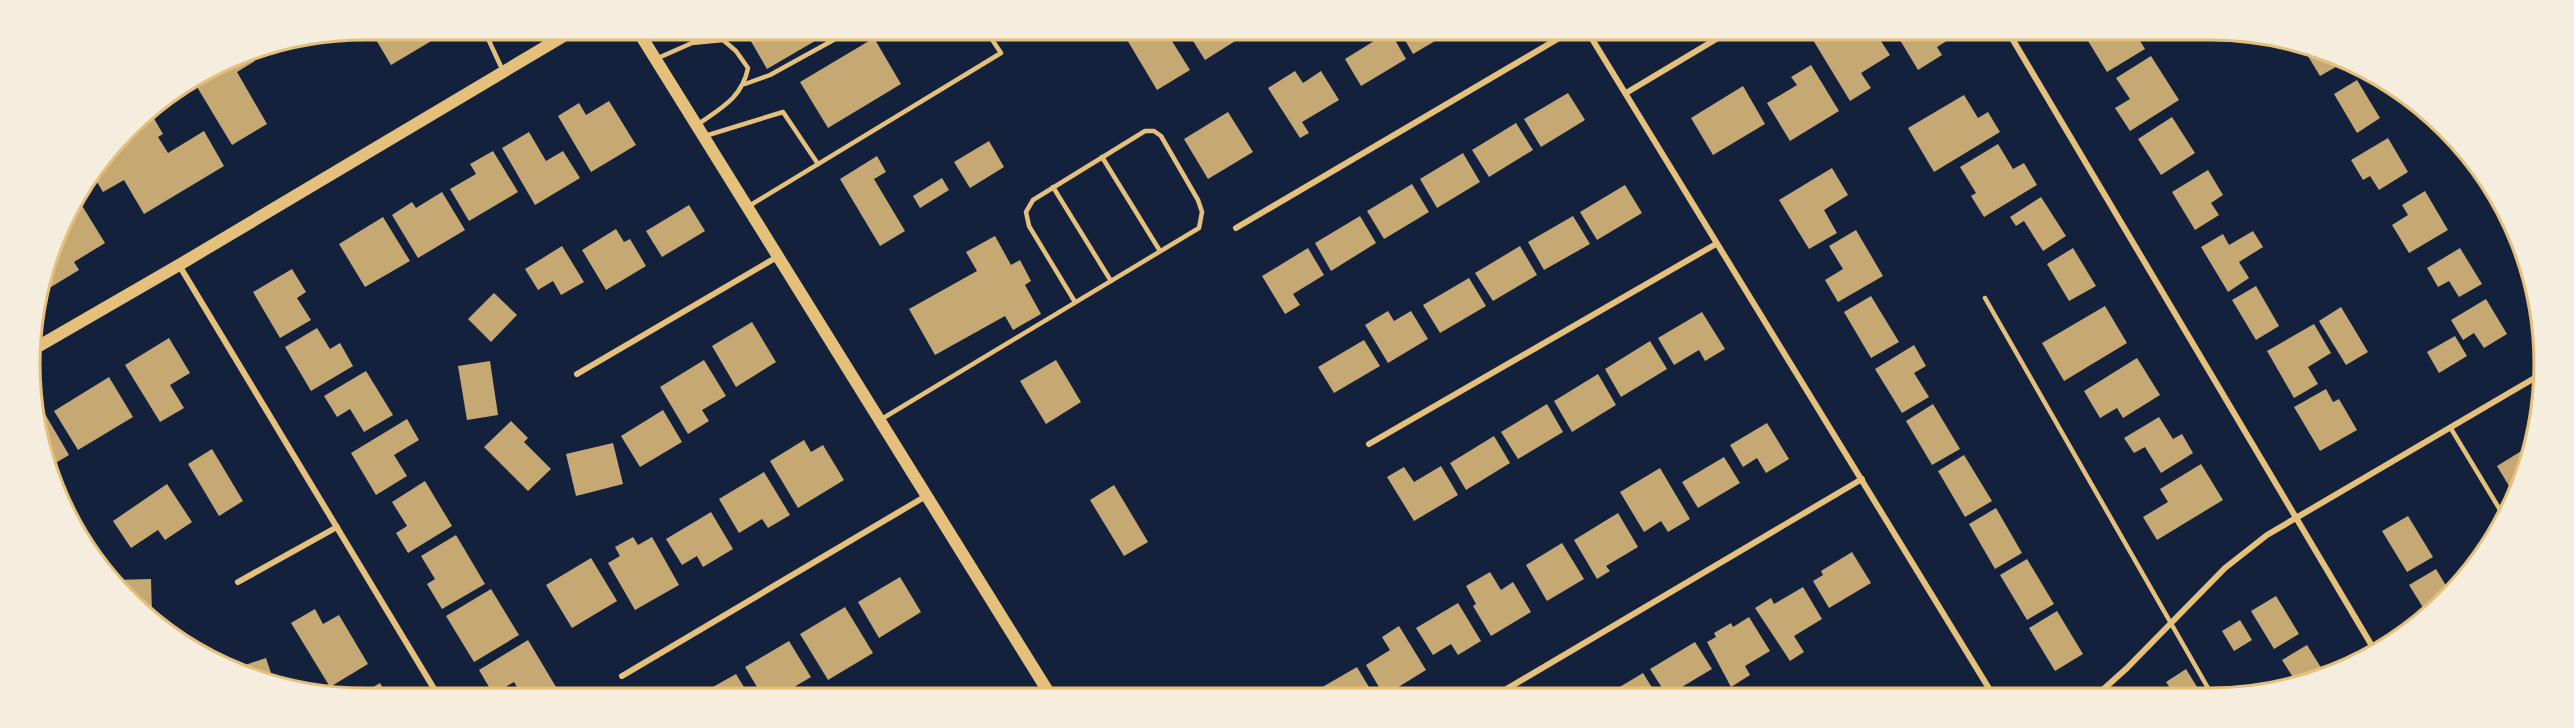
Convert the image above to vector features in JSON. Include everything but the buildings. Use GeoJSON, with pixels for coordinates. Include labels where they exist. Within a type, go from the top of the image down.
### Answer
{"type":"FeatureCollection","features":[{"type":"Feature","properties":{"kind":"main road"},"geometry":{"type":"LineString","coordinates":[[41,345],[179,266],[556,40]]}},
{"type":"Feature","properties":{"kind":"main road"},"geometry":{"type":"LineString","coordinates":[[643,40],[1046,688]]}},
{"type":"Feature","properties":{"kind":"street"},"geometry":{"type":"LineString","coordinates":[[1236,228],[1556,40]]}},
{"type":"Feature","properties":{"kind":"street"},"geometry":{"type":"LineString","coordinates":[[1593,40],[1989,688]]}},
{"type":"Feature","properties":{"kind":"street"},"geometry":{"type":"LineString","coordinates":[[1626,93],[1713,40]]}},
{"type":"Feature","properties":{"kind":"street"},"geometry":{"type":"LineString","coordinates":[[2012,40],[2371,644]]}},
{"type":"Feature","properties":{"kind":"street"},"geometry":{"type":"LineString","coordinates":[[1369,444],[1716,244]]}},
{"type":"Feature","properties":{"kind":"street"},"geometry":{"type":"LineString","coordinates":[[577,374],[777,257]]}},
{"type":"Feature","properties":{"kind":"street"},"geometry":{"type":"LineString","coordinates":[[179,266],[434,688]]}},
{"type":"Feature","properties":{"kind":"street"},"geometry":{"type":"LineString","coordinates":[[2105,688],[2225,568],[2267,535],[2533,379]]}},
{"type":"Feature","properties":{"kind":"street"},"geometry":{"type":"LineString","coordinates":[[1508,688],[1862,479]]}},
{"type":"Feature","properties":{"kind":"street"},"geometry":{"type":"LineString","coordinates":[[622,676],[926,496]]}},
{"type":"Feature","properties":{"kind":"street"},"geometry":{"type":"LineString","coordinates":[[238,582],[336,527]]}},
{"type":"Feature","properties":{"kind":"lane"},"geometry":{"type":"LineString","coordinates":[[489,40],[503,71]]}},
{"type":"Feature","properties":{"kind":"lane"},"geometry":{"type":"LineString","coordinates":[[655,59],[692,43],[723,40],[736,51],[748,68],[745,84],[732,100],[699,131]]}},
{"type":"Feature","properties":{"kind":"lane"},"geometry":{"type":"LineString","coordinates":[[745,84],[770,75],[833,40]]}},
{"type":"Feature","properties":{"kind":"lane"},"geometry":{"type":"LineString","coordinates":[[747,208],[1001,53],[992,40]]}},
{"type":"Feature","properties":{"kind":"lane"},"geometry":{"type":"LineString","coordinates":[[699,131],[783,112],[818,164]]}},
{"type":"Feature","properties":{"kind":"lane"},"geometry":{"type":"LineString","coordinates":[[880,420],[1199,228],[1202,212],[1161,136],[1154,131],[1145,131],[1053,187],[1033,200],[1026,213],[1029,226],[1075,302]]}},
{"type":"Feature","properties":{"kind":"lane"},"geometry":{"type":"LineString","coordinates":[[1102,157],[1160,251]]}},
{"type":"Feature","properties":{"kind":"lane"},"geometry":{"type":"LineString","coordinates":[[1053,187],[1111,281]]}},
{"type":"Feature","properties":{"kind":"lane"},"geometry":{"type":"LineString","coordinates":[[1985,298],[2208,688]]}},
{"type":"Feature","properties":{"kind":"lane"},"geometry":{"type":"LineString","coordinates":[[2450,427],[2499,508]]}}]}
